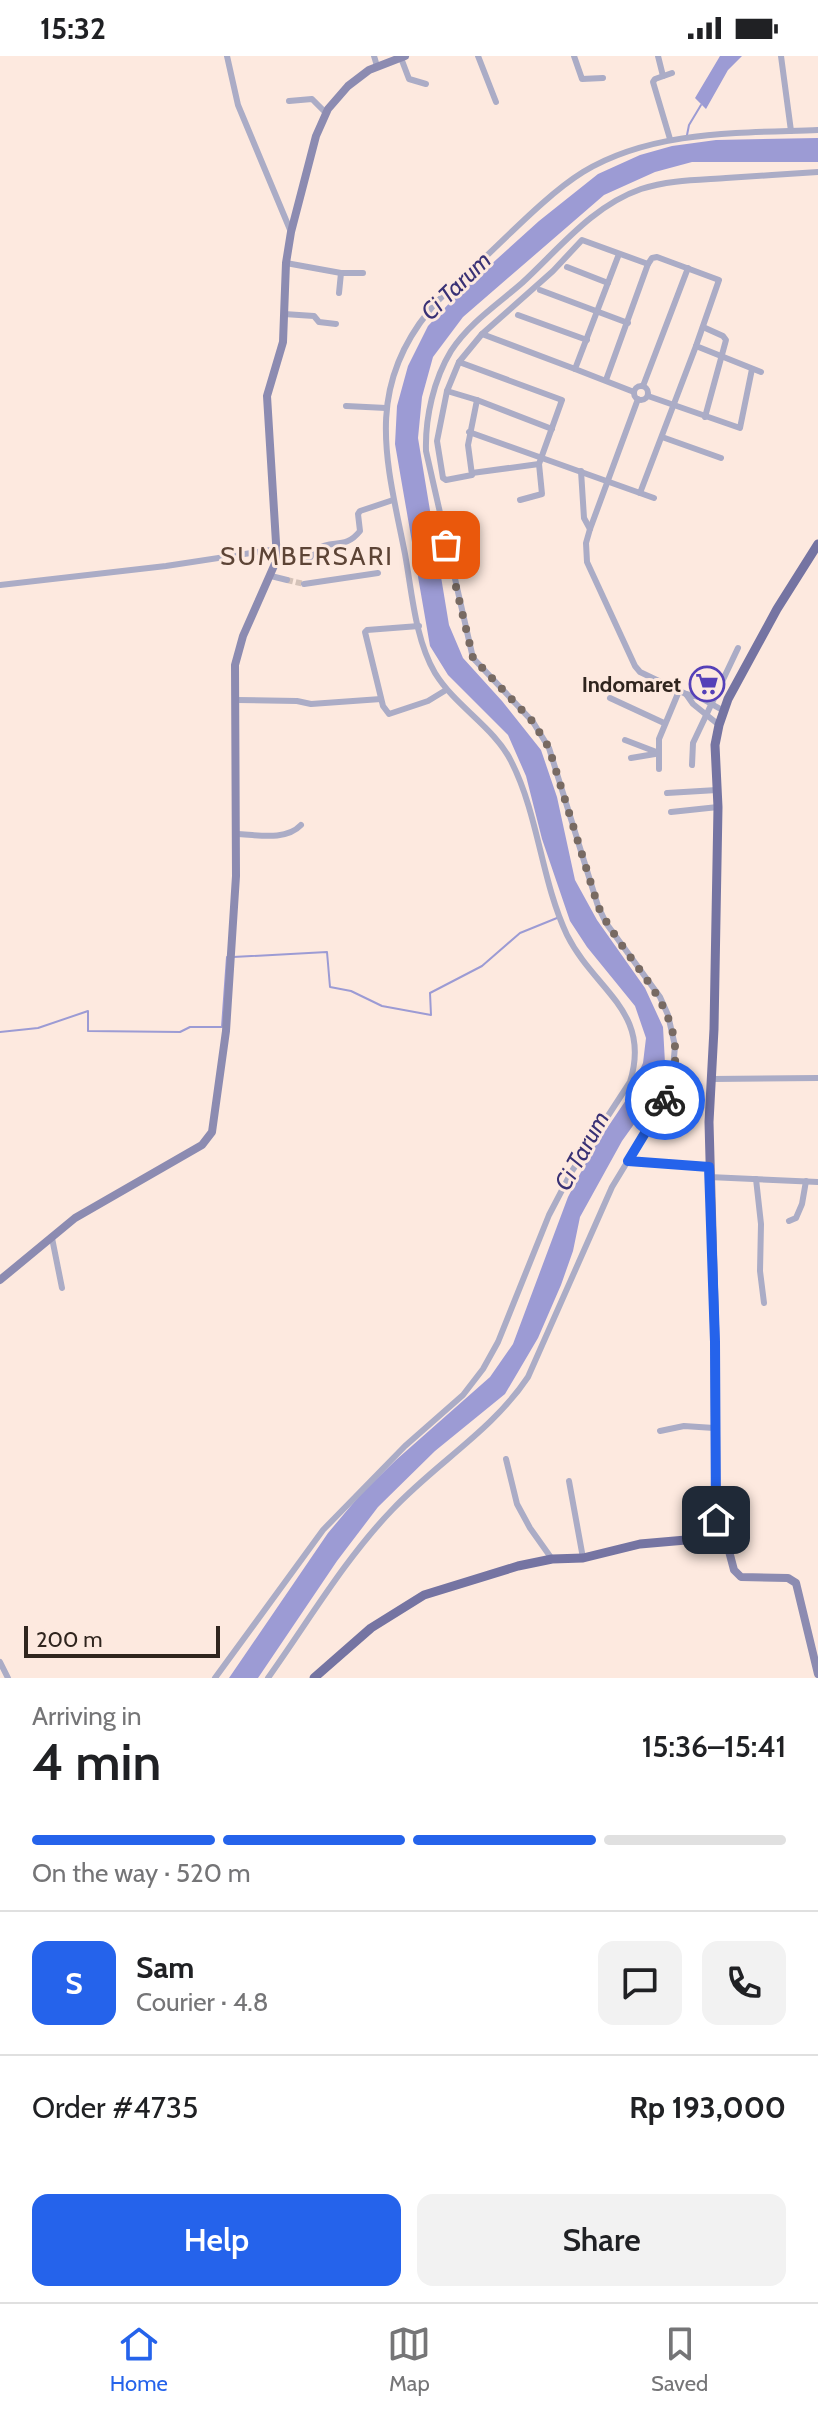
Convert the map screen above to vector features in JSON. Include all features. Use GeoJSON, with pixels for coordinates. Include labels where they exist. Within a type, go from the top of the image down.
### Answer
{"type":"FeatureCollection","features":[{"type":"Feature","properties":{"kind":"main road"},"geometry":{"type":"LineString","coordinates":[[314,1678],[371,1628],[424,1595],[518,1566],[552,1559],[583,1558],[640,1544],[686,1540],[712,1527],[717,1512],[709,1172],[718,807],[715,745],[724,711],[777,609],[818,544]]}},
{"type":"Feature","properties":{"kind":"street"},"geometry":{"type":"LineString","coordinates":[[227,56],[238,105],[291,232]]}},
{"type":"Feature","properties":{"kind":"street"},"geometry":{"type":"LineString","coordinates":[[478,56],[496,102]]}},
{"type":"Feature","properties":{"kind":"street"},"geometry":{"type":"LineString","coordinates":[[574,56],[582,79],[603,78]]}},
{"type":"Feature","properties":{"kind":"street"},"geometry":{"type":"LineString","coordinates":[[658,56],[663,76]]}},
{"type":"Feature","properties":{"kind":"street"},"geometry":{"type":"LineString","coordinates":[[781,56],[791,131]]}},
{"type":"Feature","properties":{"kind":"street"},"geometry":{"type":"LineString","coordinates":[[0,1280],[75,1218],[202,1145],[212,1132],[226,1031],[237,834],[235,665],[240,645],[271,576],[277,554],[267,396],[281,355],[286,263],[291,232],[316,136],[326,113],[348,86],[376,61],[403,57],[409,79],[426,84]]}},
{"type":"Feature","properties":{"kind":"street"},"geometry":{"type":"LineString","coordinates":[[670,139],[653,86],[655,79],[672,73]]}},
{"type":"Feature","properties":{"kind":"street"},"geometry":{"type":"LineString","coordinates":[[289,101],[312,99],[326,113]]}},
{"type":"Feature","properties":{"kind":"street"},"geometry":{"type":"LineString","coordinates":[[215,1678],[323,1530],[405,1446],[463,1395],[483,1369],[498,1342],[547,1217],[572,1171],[630,1082],[635,1066],[635,1038],[631,1024],[583,961],[559,915],[512,763],[497,741],[446,690],[428,659],[393,500],[384,437],[386,408],[398,364],[429,310],[581,173],[622,154],[670,139],[818,130]]}},
{"type":"Feature","properties":{"kind":"street"},"geometry":{"type":"LineString","coordinates":[[268,1678],[354,1554],[393,1509],[485,1428],[528,1377],[612,1187],[669,1091],[674,1033],[660,997],[606,923],[598,906],[557,766],[533,722],[473,658],[426,451],[427,423],[444,365],[465,333],[596,213],[638,190],[662,183],[818,172]]}},
{"type":"Feature","properties":{"kind":"street"},"geometry":{"type":"LineString","coordinates":[[540,460],[472,473],[470,476],[443,478],[437,441],[447,391],[459,362],[482,334],[553,271],[581,241],[648,264]]}},
{"type":"Feature","properties":{"kind":"street"},"geometry":{"type":"LineString","coordinates":[[575,369],[619,254]]}},
{"type":"Feature","properties":{"kind":"street"},"geometry":{"type":"LineString","coordinates":[[606,380],[652,258],[657,257],[723,281],[640,493]]}},
{"type":"Feature","properties":{"kind":"street"},"geometry":{"type":"LineString","coordinates":[[286,263],[341,273],[363,273]]}},
{"type":"Feature","properties":{"kind":"street"},"geometry":{"type":"LineString","coordinates":[[567,267],[608,283]]}},
{"type":"Feature","properties":{"kind":"street"},"geometry":{"type":"LineString","coordinates":[[643,386],[688,268]]}},
{"type":"Feature","properties":{"kind":"street"},"geometry":{"type":"LineString","coordinates":[[339,293],[341,273]]}},
{"type":"Feature","properties":{"kind":"street"},"geometry":{"type":"LineString","coordinates":[[540,290],[628,323]]}},
{"type":"Feature","properties":{"kind":"street"},"geometry":{"type":"LineString","coordinates":[[284,314],[314,316],[319,322],[336,324]]}},
{"type":"Feature","properties":{"kind":"street"},"geometry":{"type":"LineString","coordinates":[[518,315],[587,340]]}},
{"type":"Feature","properties":{"kind":"street"},"geometry":{"type":"LineString","coordinates":[[703,327],[726,338],[705,417]]}},
{"type":"Feature","properties":{"kind":"street"},"geometry":{"type":"LineString","coordinates":[[482,334],[606,380],[645,400],[648,396]]}},
{"type":"Feature","properties":{"kind":"street"},"geometry":{"type":"LineString","coordinates":[[696,346],[761,372]]}},
{"type":"Feature","properties":{"kind":"street"},"geometry":{"type":"LineString","coordinates":[[459,362],[559,398],[562,404],[540,460],[542,494],[520,500]]}},
{"type":"Feature","properties":{"kind":"street"},"geometry":{"type":"LineString","coordinates":[[648,396],[740,428],[752,369]]}},
{"type":"Feature","properties":{"kind":"street"},"geometry":{"type":"LineString","coordinates":[[643,386],[636,388],[609,480],[590,529],[586,543],[587,562],[640,672],[724,711]]}},
{"type":"Feature","properties":{"kind":"street"},"geometry":{"type":"LineString","coordinates":[[643,386],[648,396]]}},
{"type":"Feature","properties":{"kind":"street"},"geometry":{"type":"LineString","coordinates":[[447,391],[552,429]]}},
{"type":"Feature","properties":{"kind":"street"},"geometry":{"type":"LineString","coordinates":[[472,473],[469,432],[477,400]]}},
{"type":"Feature","properties":{"kind":"street"},"geometry":{"type":"LineString","coordinates":[[346,406],[386,408]]}},
{"type":"Feature","properties":{"kind":"street"},"geometry":{"type":"LineString","coordinates":[[469,432],[540,460],[609,480],[654,498]]}},
{"type":"Feature","properties":{"kind":"street"},"geometry":{"type":"LineString","coordinates":[[662,437],[721,458]]}},
{"type":"Feature","properties":{"kind":"street"},"geometry":{"type":"LineString","coordinates":[[581,471],[584,518],[590,529]]}},
{"type":"Feature","properties":{"kind":"street"},"geometry":{"type":"LineString","coordinates":[[0,585],[277,554],[309,559],[315,550],[349,542],[360,531],[360,511],[393,500]]}},
{"type":"Feature","properties":{"kind":"street"},"geometry":{"type":"LineString","coordinates":[[304,584],[378,573]]}},
{"type":"Feature","properties":{"kind":"street"},"geometry":{"type":"LineString","coordinates":[[271,576],[287,580]]}},
{"type":"Feature","properties":{"kind":"street"},"geometry":{"type":"LineString","coordinates":[[418,622],[365,632],[381,699],[389,714],[428,701],[446,690]]}},
{"type":"Feature","properties":{"kind":"street"},"geometry":{"type":"LineString","coordinates":[[692,765],[693,743],[738,648]]}},
{"type":"Feature","properties":{"kind":"street"},"geometry":{"type":"LineString","coordinates":[[683,693],[719,725]]}},
{"type":"Feature","properties":{"kind":"street"},"geometry":{"type":"LineString","coordinates":[[659,769],[659,739],[664,723],[683,693]]}},
{"type":"Feature","properties":{"kind":"street"},"geometry":{"type":"LineString","coordinates":[[610,698],[664,723]]}},
{"type":"Feature","properties":{"kind":"street"},"geometry":{"type":"LineString","coordinates":[[237,700],[311,704],[381,699]]}},
{"type":"Feature","properties":{"kind":"street"},"geometry":{"type":"LineString","coordinates":[[625,740],[659,753]]}},
{"type":"Feature","properties":{"kind":"street"},"geometry":{"type":"LineString","coordinates":[[631,758],[659,753]]}},
{"type":"Feature","properties":{"kind":"street"},"geometry":{"type":"LineString","coordinates":[[667,793],[717,790]]}},
{"type":"Feature","properties":{"kind":"street"},"geometry":{"type":"LineString","coordinates":[[671,812],[718,807]]}},
{"type":"Feature","properties":{"kind":"street"},"geometry":{"type":"LineString","coordinates":[[237,834],[278,836],[295,831],[301,825]]}},
{"type":"Feature","properties":{"kind":"street"},"geometry":{"type":"LineString","coordinates":[[712,1079],[818,1078]]}},
{"type":"Feature","properties":{"kind":"street"},"geometry":{"type":"LineString","coordinates":[[628,1161],[756,1179],[818,1182]]}},
{"type":"Feature","properties":{"kind":"street"},"geometry":{"type":"LineString","coordinates":[[756,1179],[764,1303]]}},
{"type":"Feature","properties":{"kind":"street"},"geometry":{"type":"LineString","coordinates":[[789,1221],[796,1218],[802,1204],[806,1181]]}},
{"type":"Feature","properties":{"kind":"street"},"geometry":{"type":"LineString","coordinates":[[52,1238],[62,1288]]}},
{"type":"Feature","properties":{"kind":"street"},"geometry":{"type":"LineString","coordinates":[[660,1431],[684,1426],[714,1428]]}},
{"type":"Feature","properties":{"kind":"street"},"geometry":{"type":"LineString","coordinates":[[506,1459],[517,1504],[552,1559]]}},
{"type":"Feature","properties":{"kind":"street"},"geometry":{"type":"LineString","coordinates":[[569,1481],[583,1558]]}},
{"type":"Feature","properties":{"kind":"street"},"geometry":{"type":"LineString","coordinates":[[712,1527],[725,1536],[734,1570],[741,1577],[788,1578],[796,1583],[818,1674]]}},
{"type":"Feature","properties":{"kind":"street"},"geometry":{"type":"LineString","coordinates":[[0,1662],[8,1678]]}},
{"type":"Feature","properties":{"kind":"water"},"geometry":{"type":"Polygon","coordinates":[[[720,56],[742,56],[728,70],[706,109],[695,98],[720,56]]]}},
{"type":"Feature","properties":{"kind":"water"},"geometry":{"type":"Polygon","coordinates":[[[818,138],[818,162],[692,162],[655,172],[604,195],[463,317],[433,357],[422,397],[418,438],[449,625],[463,658],[541,750],[557,797],[575,880],[597,920],[645,988],[663,1027],[665,1063],[657,1092],[622,1141],[580,1217],[573,1251],[561,1285],[538,1338],[505,1394],[435,1451],[378,1507],[337,1561],[258,1678],[229,1678],[328,1533],[360,1495],[490,1377],[513,1344],[568,1197],[593,1149],[626,1100],[643,1063],[646,1038],[635,1006],[570,921],[542,839],[526,776],[508,735],[448,675],[430,646],[395,444],[397,406],[408,366],[428,326],[455,297],[539,221],[598,174],[640,155],[672,146],[716,140],[818,138]]]}},
{"type":"Feature","properties":{"kind":"waterway"},"geometry":{"type":"LineString","coordinates":[[687,135],[689,125],[701,105]]}},
{"type":"Feature","properties":{"kind":"waterway"},"geometry":{"type":"LineString","coordinates":[[233,957],[327,952],[330,987],[351,991],[382,1006],[431,1015],[430,993],[482,966],[520,933],[557,918]]}},
{"type":"Feature","properties":{"kind":"waterway"},"geometry":{"type":"LineString","coordinates":[[0,1032],[38,1028],[88,1011],[88,1031],[180,1032],[190,1027],[222,1027],[227,957]]}},
{"type":"Feature","properties":{"kind":"tunnel"},"geometry":{"type":"LineString","coordinates":[[287,580],[304,584]]}},
{"type":"Feature","properties":{"kind":"way so far"},"geometry":{"type":"LineString","coordinates":[[446,545],[473,658],[541,732],[557,766],[598,906],[606,923],[660,997],[668,1015],[675,1046],[672,1080],[665,1100]]}},
{"type":"Feature","properties":{"kind":"place","name":"Indomaret"},"geometry":{"type":"Point","coordinates":[707,684]}},
{"type":"Feature","properties":{"kind":"district","name":"SUMBERSARI"},"geometry":{"type":"Point","coordinates":[307,556]}},
{"type":"Feature","properties":{"kind":"route"},"geometry":{"type":"LineString","coordinates":[[665,1100],[628,1161],[709,1167],[715,1342],[716,1520]]}},
{"type":"Feature","properties":{"kind":"water label","name":"Ci Tarum"},"geometry":{"type":"Point","coordinates":[456,286]}},
{"type":"Feature","properties":{"kind":"water label","name":"Ci Tarum"},"geometry":{"type":"Point","coordinates":[582,1151]}}]}
